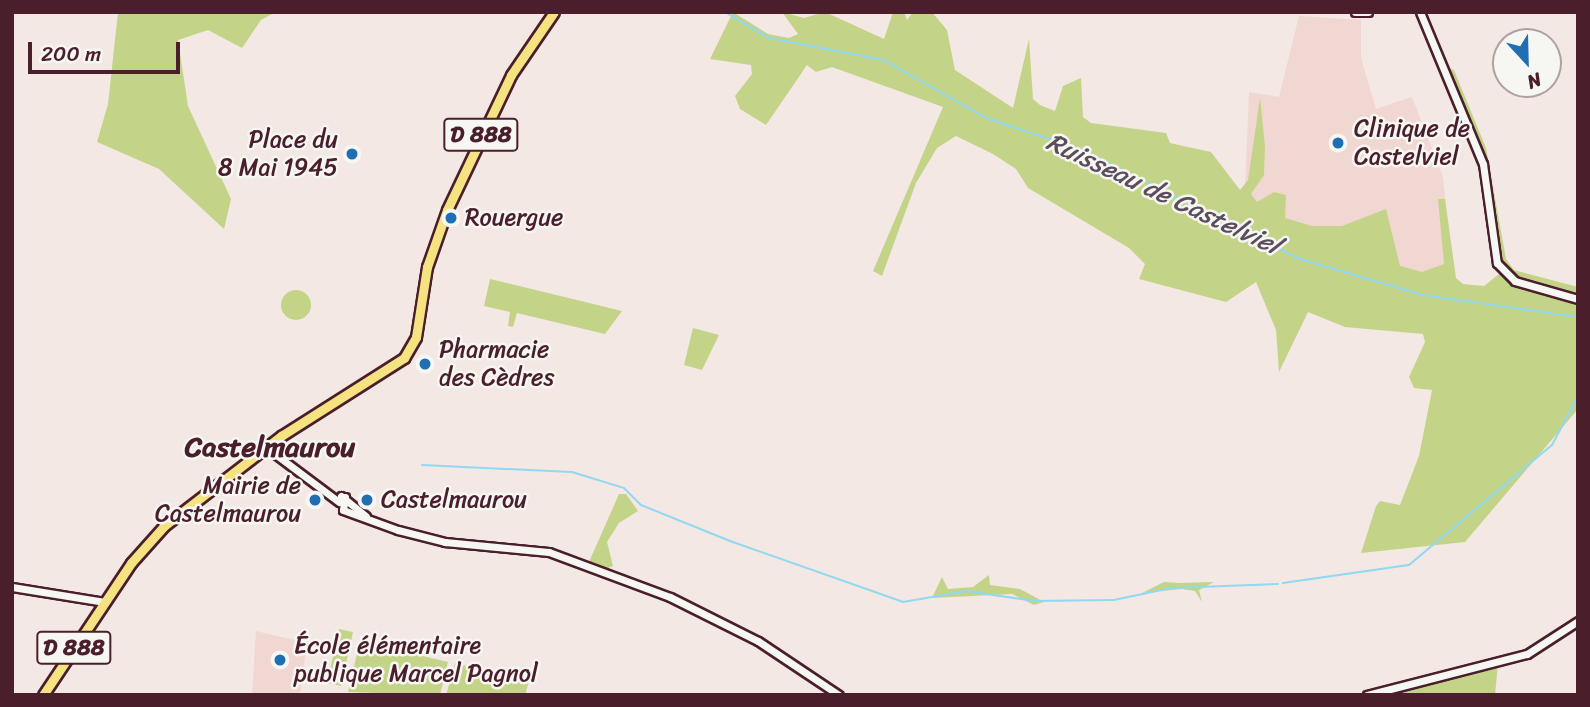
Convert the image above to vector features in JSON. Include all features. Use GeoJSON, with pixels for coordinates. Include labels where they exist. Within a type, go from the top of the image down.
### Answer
{"type":"FeatureCollection","features":[{"type":"Feature","properties":{"kind":"main road","name":"D 888"},"geometry":{"type":"LineString","coordinates":[[43,695],[105,602],[163,526],[267,447],[404,358],[416,337],[423,295],[447,210],[502,91],[537,34],[554,12]]}},
{"type":"Feature","properties":{"kind":"street"},"geometry":{"type":"LineString","coordinates":[[1355,12],[1368,12]]}},
{"type":"Feature","properties":{"kind":"street"},"geometry":{"type":"LineString","coordinates":[[1420,12],[1483,164],[1497,264],[1515,281],[1578,299]]}},
{"type":"Feature","properties":{"kind":"street"},"geometry":{"type":"LineString","coordinates":[[267,447],[339,498],[353,503],[372,520]]}},
{"type":"Feature","properties":{"kind":"street"},"geometry":{"type":"LineString","coordinates":[[339,498],[346,510],[440,541],[550,552],[689,605],[758,640],[839,695]]}},
{"type":"Feature","properties":{"kind":"street"},"geometry":{"type":"LineString","coordinates":[[346,510],[353,503]]}},
{"type":"Feature","properties":{"kind":"street"},"geometry":{"type":"LineString","coordinates":[[12,586],[105,602]]}},
{"type":"Feature","properties":{"kind":"street"},"geometry":{"type":"LineString","coordinates":[[1367,695],[1527,654],[1578,621]]}},
{"type":"Feature","properties":{"kind":"shaded area","name":"Clinique de Castelviel"},"geometry":{"type":"Polygon","coordinates":[[[1299,16],[1361,20],[1361,58],[1376,109],[1412,97],[1443,177],[1452,272],[1397,274],[1244,213],[1249,92],[1279,97],[1299,16]]]}},
{"type":"Feature","properties":{"kind":"shaded area","name":"École élémentaire publique Marcel Pagnol"},"geometry":{"type":"Polygon","coordinates":[[[256,631],[307,643],[300,695],[252,695],[256,631]]]}},
{"type":"Feature","properties":{"kind":"green space"},"geometry":{"type":"Polygon","coordinates":[[[118,12],[276,12],[261,20],[242,48],[208,30],[178,40],[188,106],[231,199],[224,229],[159,169],[97,142],[108,104],[118,12]]]}},
{"type":"Feature","properties":{"kind":"green space"},"geometry":{"type":"Polygon","coordinates":[[[733,12],[768,34],[789,38],[798,34],[782,12],[804,18],[825,12],[884,39],[893,12],[904,12],[907,20],[913,12],[932,12],[947,30],[955,70],[1013,108],[1029,39],[1033,99],[1040,105],[1055,111],[1063,86],[1081,78],[1083,117],[1091,123],[1166,133],[1170,143],[1211,152],[1240,190],[1248,180],[1260,98],[1265,146],[1264,175],[1251,194],[1257,202],[1274,192],[1286,195],[1285,218],[1312,226],[1342,226],[1386,209],[1400,266],[1422,272],[1444,264],[1438,199],[1445,199],[1456,278],[1463,284],[1484,286],[1499,274],[1519,287],[1578,302],[1578,409],[1465,542],[1361,553],[1376,506],[1380,501],[1400,505],[1419,456],[1432,390],[1414,388],[1409,377],[1425,342],[1423,334],[1345,327],[1308,312],[1279,372],[1276,330],[1256,282],[1226,302],[1139,279],[1145,264],[1129,248],[1028,188],[1016,169],[993,154],[956,136],[937,148],[916,183],[882,276],[873,271],[943,107],[832,67],[816,72],[807,65],[766,125],[740,109],[735,96],[752,74],[751,65],[710,59],[733,12]]]}},
{"type":"Feature","properties":{"kind":"green space"},"geometry":{"type":"Polygon","coordinates":[[[1448,68],[1454,70],[1486,148],[1506,259],[1514,270],[1578,287],[1578,297],[1523,283],[1502,268],[1479,139],[1448,68]]]}},
{"type":"Feature","properties":{"kind":"green space"},"geometry":{"type":"Polygon","coordinates":[[[490,279],[622,311],[605,334],[517,313],[513,327],[508,326],[510,312],[484,306],[490,279]]]}},
{"type":"Feature","properties":{"kind":"green space"},"geometry":{"type":"Polygon","coordinates":[[[296,290],[306,295],[311,305],[306,315],[296,320],[286,315],[281,305],[286,295],[296,290]]]}},
{"type":"Feature","properties":{"kind":"green space"},"geometry":{"type":"Polygon","coordinates":[[[693,328],[719,335],[702,370],[684,365],[693,328]]]}},
{"type":"Feature","properties":{"kind":"green space"},"geometry":{"type":"Polygon","coordinates":[[[619,494],[626,494],[638,511],[619,523],[607,542],[613,566],[605,569],[589,562],[619,494]]]}},
{"type":"Feature","properties":{"kind":"green space"},"geometry":{"type":"Polygon","coordinates":[[[989,575],[990,585],[1020,589],[1044,602],[1034,605],[1012,594],[932,598],[942,577],[948,589],[973,587],[989,575]]]}},
{"type":"Feature","properties":{"kind":"green space"},"geometry":{"type":"Polygon","coordinates":[[[1164,582],[1214,582],[1199,590],[1202,602],[1195,591],[1182,589],[1142,593],[1164,582]]]}},
{"type":"Feature","properties":{"kind":"green space"},"geometry":{"type":"Polygon","coordinates":[[[339,629],[353,632],[341,686],[327,683],[339,629]]]}},
{"type":"Feature","properties":{"kind":"green space"},"geometry":{"type":"Polygon","coordinates":[[[360,641],[448,662],[440,695],[348,692],[360,641]]]}},
{"type":"Feature","properties":{"kind":"green space"},"geometry":{"type":"Polygon","coordinates":[[[455,663],[529,681],[525,695],[446,695],[455,663]]]}},
{"type":"Feature","properties":{"kind":"green space"},"geometry":{"type":"Polygon","coordinates":[[[1498,664],[1495,695],[1382,695],[1498,664]]]}},
{"type":"Feature","properties":{"kind":"waterway","name":"Ruisseau de Castelviel"},"geometry":{"type":"LineString","coordinates":[[725,12],[769,38],[884,60],[986,118],[1082,150],[1300,259],[1423,295],[1578,317]]}},
{"type":"Feature","properties":{"kind":"waterway","name":"Ruisseau de Castelviel"},"geometry":{"type":"LineString","coordinates":[[1283,583],[1409,565],[1552,445],[1578,396]]}},
{"type":"Feature","properties":{"kind":"waterway"},"geometry":{"type":"LineString","coordinates":[[422,465],[572,472],[624,488],[641,505],[730,541],[903,602],[967,591],[1034,601],[1114,600],[1171,588],[1278,584]]}},
{"type":"Feature","properties":{"kind":"place","name":"Clinique de Castelviel"},"geometry":{"type":"Point","coordinates":[1338,143]}},
{"type":"Feature","properties":{"kind":"place","name":"Place du 8 Mai 1945"},"geometry":{"type":"Point","coordinates":[352,154]}},
{"type":"Feature","properties":{"kind":"place","name":"Rouergue"},"geometry":{"type":"Point","coordinates":[451,218]}},
{"type":"Feature","properties":{"kind":"place","name":"Pharmacie des Cèdres"},"geometry":{"type":"Point","coordinates":[425,364]}},
{"type":"Feature","properties":{"kind":"place","name":"Mairie de Castelmaurou"},"geometry":{"type":"Point","coordinates":[315,500]}},
{"type":"Feature","properties":{"kind":"place","name":"Castelmaurou"},"geometry":{"type":"Point","coordinates":[367,500]}},
{"type":"Feature","properties":{"kind":"place","name":"École élémentaire publique Marcel Pagnol"},"geometry":{"type":"Point","coordinates":[280,660]}},
{"type":"Feature","properties":{"kind":"district","name":"Castelmaurou"},"geometry":{"type":"Point","coordinates":[270,447]}}]}
